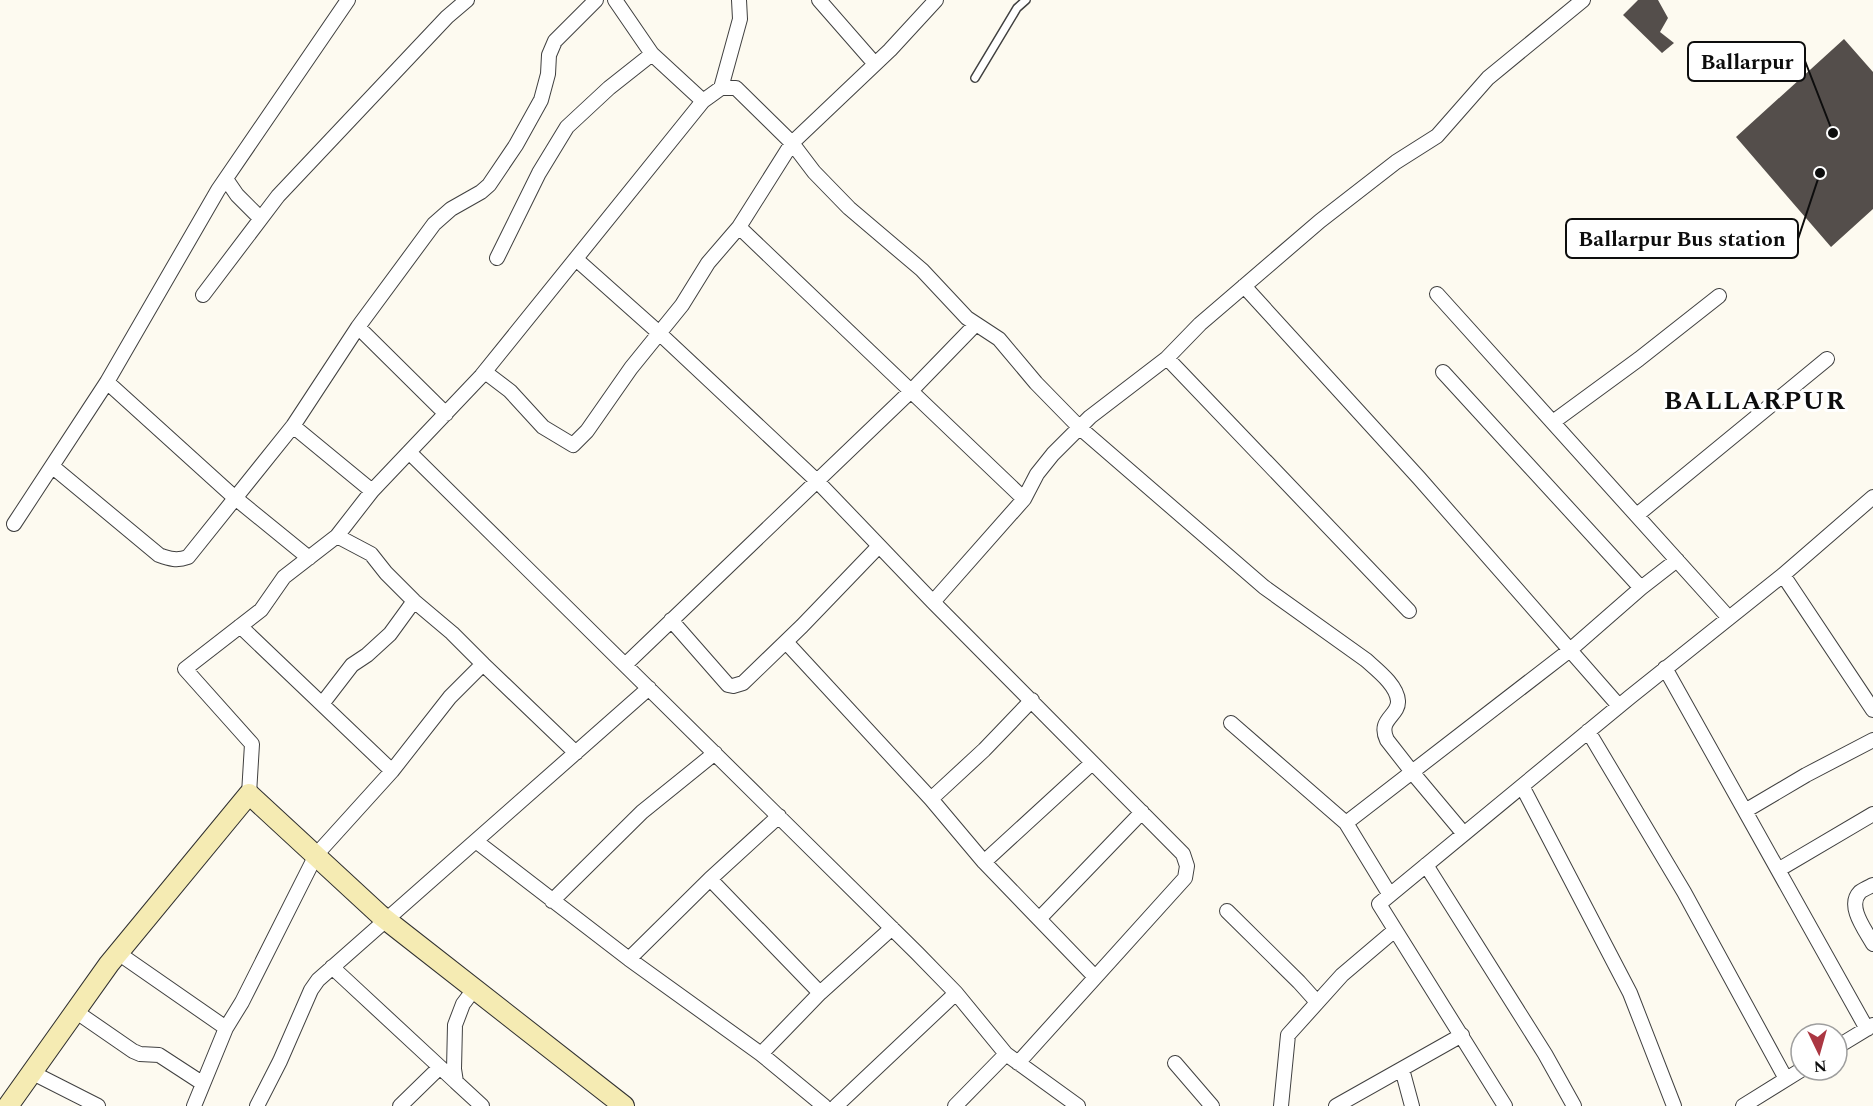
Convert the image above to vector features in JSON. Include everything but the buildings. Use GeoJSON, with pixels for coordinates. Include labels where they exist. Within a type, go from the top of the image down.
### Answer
{"type":"FeatureCollection","features":[{"type":"Feature","properties":{"kind":"street"},"geometry":{"type":"LineString","coordinates":[[14,524],[107,382],[226,179],[348,0]]}},
{"type":"Feature","properties":{"kind":"street"},"geometry":{"type":"LineString","coordinates":[[203,296],[278,196],[447,17],[466,0]]}},
{"type":"Feature","properties":{"kind":"street"},"geometry":{"type":"LineString","coordinates":[[53,467],[159,555],[171,560],[188,557],[293,426],[358,327],[434,224],[451,209],[489,185],[516,145],[540,100],[548,74],[549,54],[555,41],[596,0]]}},
{"type":"Feature","properties":{"kind":"street"},"geometry":{"type":"LineString","coordinates":[[615,0],[652,54],[703,101]]}},
{"type":"Feature","properties":{"kind":"street"},"geometry":{"type":"LineString","coordinates":[[721,88],[740,19],[739,0]]}},
{"type":"Feature","properties":{"kind":"street"},"geometry":{"type":"LineString","coordinates":[[819,0],[875,64]]}},
{"type":"Feature","properties":{"kind":"street"},"geometry":{"type":"LineString","coordinates":[[482,375],[485,372],[510,391],[543,427],[573,445],[587,431],[658,332],[682,305],[708,262],[739,227],[792,142],[875,64],[936,0]]}},
{"type":"Feature","properties":{"kind":"street"},"geometry":{"type":"LineString","coordinates":[[933,602],[1024,499],[1037,474],[1089,417],[1167,358],[1200,324],[1320,221],[1396,162],[1437,136],[1488,78],[1583,0]]}},
{"type":"Feature","properties":{"kind":"street"},"geometry":{"type":"LineString","coordinates":[[496,258],[539,173],[567,127],[609,87],[652,54]]}},
{"type":"Feature","properties":{"kind":"street"},"geometry":{"type":"LineString","coordinates":[[8,1106],[118,953],[249,794],[252,744],[185,669],[261,610],[285,577],[337,536],[372,491],[482,375],[703,101],[721,88],[736,88],[745,95],[792,142],[814,172],[849,208],[886,242],[922,270],[967,318],[999,339],[1036,383],[1080,428],[1264,587],[1382,674],[1392,687],[1398,702],[1385,723],[1384,734],[1412,772],[1464,834]]}},
{"type":"Feature","properties":{"kind":"street"},"geometry":{"type":"LineString","coordinates":[[226,179],[237,195],[260,218]]}},
{"type":"Feature","properties":{"kind":"street"},"geometry":{"type":"LineString","coordinates":[[739,227],[1024,499]]}},
{"type":"Feature","properties":{"kind":"street"},"geometry":{"type":"LineString","coordinates":[[576,259],[658,332],[817,481],[933,602],[1183,854],[1186,866],[1185,878],[1018,1063]]}},
{"type":"Feature","properties":{"kind":"street"},"geometry":{"type":"LineString","coordinates":[[1245,286],[1426,486],[1619,706]]}},
{"type":"Feature","properties":{"kind":"street"},"geometry":{"type":"LineString","coordinates":[[1437,294],[1729,618]]}},
{"type":"Feature","properties":{"kind":"street"},"geometry":{"type":"LineString","coordinates":[[1553,422],[1640,359],[1719,296]]}},
{"type":"Feature","properties":{"kind":"street"},"geometry":{"type":"LineString","coordinates":[[625,664],[911,391],[976,324]]}},
{"type":"Feature","properties":{"kind":"street"},"geometry":{"type":"LineString","coordinates":[[358,327],[446,414]]}},
{"type":"Feature","properties":{"kind":"street"},"geometry":{"type":"LineString","coordinates":[[1167,358],[1409,611]]}},
{"type":"Feature","properties":{"kind":"street"},"geometry":{"type":"LineString","coordinates":[[1637,515],[1827,359]]}},
{"type":"Feature","properties":{"kind":"street"},"geometry":{"type":"LineString","coordinates":[[1443,372],[1641,588]]}},
{"type":"Feature","properties":{"kind":"street"},"geometry":{"type":"LineString","coordinates":[[107,382],[234,497],[309,558]]}},
{"type":"Feature","properties":{"kind":"street"},"geometry":{"type":"LineString","coordinates":[[293,426],[372,491]]}},
{"type":"Feature","properties":{"kind":"street"},"geometry":{"type":"LineString","coordinates":[[409,452],[892,928],[956,993],[1006,1054],[1078,1106]]}},
{"type":"Feature","properties":{"kind":"street"},"geometry":{"type":"LineString","coordinates":[[1505,1106],[1378,904],[1665,668],[1783,575],[1873,497]]}},
{"type":"Feature","properties":{"kind":"street"},"geometry":{"type":"LineString","coordinates":[[337,536],[372,554],[386,573],[414,601],[452,633],[576,753]]}},
{"type":"Feature","properties":{"kind":"street"},"geometry":{"type":"LineString","coordinates":[[671,621],[728,685],[744,683],[879,546]]}},
{"type":"Feature","properties":{"kind":"street"},"geometry":{"type":"LineString","coordinates":[[1346,823],[1570,650],[1677,560]]}},
{"type":"Feature","properties":{"kind":"street"},"geometry":{"type":"LineString","coordinates":[[1783,575],[1873,710]]}},
{"type":"Feature","properties":{"kind":"street"},"geometry":{"type":"LineString","coordinates":[[322,704],[352,665],[368,655],[390,634],[414,601]]}},
{"type":"Feature","properties":{"kind":"street"},"geometry":{"type":"LineString","coordinates":[[240,626],[392,771]]}},
{"type":"Feature","properties":{"kind":"street"},"geometry":{"type":"LineString","coordinates":[[786,642],[931,799],[984,862],[1095,977]]}},
{"type":"Feature","properties":{"kind":"street"},"geometry":{"type":"LineString","coordinates":[[194,1106],[226,1028],[242,1002],[316,855],[392,771],[450,697],[483,663]]}},
{"type":"Feature","properties":{"kind":"street"},"geometry":{"type":"LineString","coordinates":[[1665,668],[1778,870],[1870,1027],[1849,1040]]}},
{"type":"Feature","properties":{"kind":"street"},"geometry":{"type":"LineString","coordinates":[[257,1106],[280,1061],[311,990],[318,980],[649,688]]}},
{"type":"Feature","properties":{"kind":"street"},"geometry":{"type":"LineString","coordinates":[[931,799],[984,750],[1032,700]]}},
{"type":"Feature","properties":{"kind":"street"},"geometry":{"type":"LineString","coordinates":[[1231,723],[1346,823],[1390,895]]}},
{"type":"Feature","properties":{"kind":"street"},"geometry":{"type":"LineString","coordinates":[[1588,731],[1684,892],[1786,1079]]}},
{"type":"Feature","properties":{"kind":"street"},"geometry":{"type":"LineString","coordinates":[[1745,812],[1806,775],[1873,740]]}},
{"type":"Feature","properties":{"kind":"street"},"geometry":{"type":"LineString","coordinates":[[552,901],[642,812],[715,753]]}},
{"type":"Feature","properties":{"kind":"street"},"geometry":{"type":"LineString","coordinates":[[984,862],[1092,763]]}},
{"type":"Feature","properties":{"kind":"street"},"geometry":{"type":"LineString","coordinates":[[1522,786],[1630,993],[1674,1106]]}},
{"type":"Feature","properties":{"kind":"street"},"geometry":{"type":"LineString","coordinates":[[249,794],[387,920],[624,1106]]}},
{"type":"Feature","properties":{"kind":"street"},"geometry":{"type":"LineString","coordinates":[[1039,919],[1142,812]]}},
{"type":"Feature","properties":{"kind":"street"},"geometry":{"type":"LineString","coordinates":[[1778,870],[1873,814]]}},
{"type":"Feature","properties":{"kind":"street"},"geometry":{"type":"LineString","coordinates":[[629,959],[710,879],[779,816]]}},
{"type":"Feature","properties":{"kind":"street"},"geometry":{"type":"LineString","coordinates":[[477,842],[629,959],[760,1054],[824,1106]]}},
{"type":"Feature","properties":{"kind":"street"},"geometry":{"type":"LineString","coordinates":[[1426,865],[1545,1054],[1574,1106]]}},
{"type":"Feature","properties":{"kind":"street"},"geometry":{"type":"LineString","coordinates":[[710,879],[820,993]]}},
{"type":"Feature","properties":{"kind":"street"},"geometry":{"type":"LineString","coordinates":[[1873,885],[1859,892],[1856,901],[1856,912],[1873,944]]}},
{"type":"Feature","properties":{"kind":"street"},"geometry":{"type":"LineString","coordinates":[[1227,911],[1317,1002]]}},
{"type":"Feature","properties":{"kind":"street"},"geometry":{"type":"LineString","coordinates":[[760,1054],[820,993],[892,928]]}},
{"type":"Feature","properties":{"kind":"street"},"geometry":{"type":"LineString","coordinates":[[1281,1106],[1288,1035],[1342,975],[1395,930]]}},
{"type":"Feature","properties":{"kind":"street"},"geometry":{"type":"LineString","coordinates":[[118,953],[226,1028]]}},
{"type":"Feature","properties":{"kind":"street"},"geometry":{"type":"LineString","coordinates":[[332,967],[456,1082],[476,1104]]}},
{"type":"Feature","properties":{"kind":"street"},"geometry":{"type":"LineString","coordinates":[[456,1082],[453,1059],[455,1025],[463,1004],[475,988]]}},
{"type":"Feature","properties":{"kind":"street"},"geometry":{"type":"LineString","coordinates":[[836,1106],[956,993]]}},
{"type":"Feature","properties":{"kind":"street"},"geometry":{"type":"LineString","coordinates":[[75,1011],[133,1051],[145,1055],[159,1054],[202,1083]]}},
{"type":"Feature","properties":{"kind":"street"},"geometry":{"type":"LineString","coordinates":[[1344,1104],[1462,1035]]}},
{"type":"Feature","properties":{"kind":"street"},"geometry":{"type":"LineString","coordinates":[[955,1106],[1006,1054]]}},
{"type":"Feature","properties":{"kind":"street"},"geometry":{"type":"LineString","coordinates":[[1175,1064],[1212,1106]]}},
{"type":"Feature","properties":{"kind":"street"},"geometry":{"type":"LineString","coordinates":[[400,1106],[440,1067]]}},
{"type":"Feature","properties":{"kind":"street"},"geometry":{"type":"LineString","coordinates":[[1402,1069],[1412,1106]]}},
{"type":"Feature","properties":{"kind":"street"},"geometry":{"type":"LineString","coordinates":[[31,1072],[98,1106]]}},
{"type":"Feature","properties":{"kind":"street"},"geometry":{"type":"LineString","coordinates":[[1743,1106],[1789,1077]]}},
{"type":"Feature","properties":{"kind":"lane"},"geometry":{"type":"LineString","coordinates":[[975,78],[1017,8],[1026,0]]}},
{"type":"Feature","properties":{"kind":"place","name":"Ballarpur"},"geometry":{"type":"Point","coordinates":[1833,133]}},
{"type":"Feature","properties":{"kind":"place","name":"Ballarpur Bus station"},"geometry":{"type":"Point","coordinates":[1820,173]}},
{"type":"Feature","properties":{"kind":"district","name":"BALLARPUR"},"geometry":{"type":"Point","coordinates":[1755,401]}}]}
